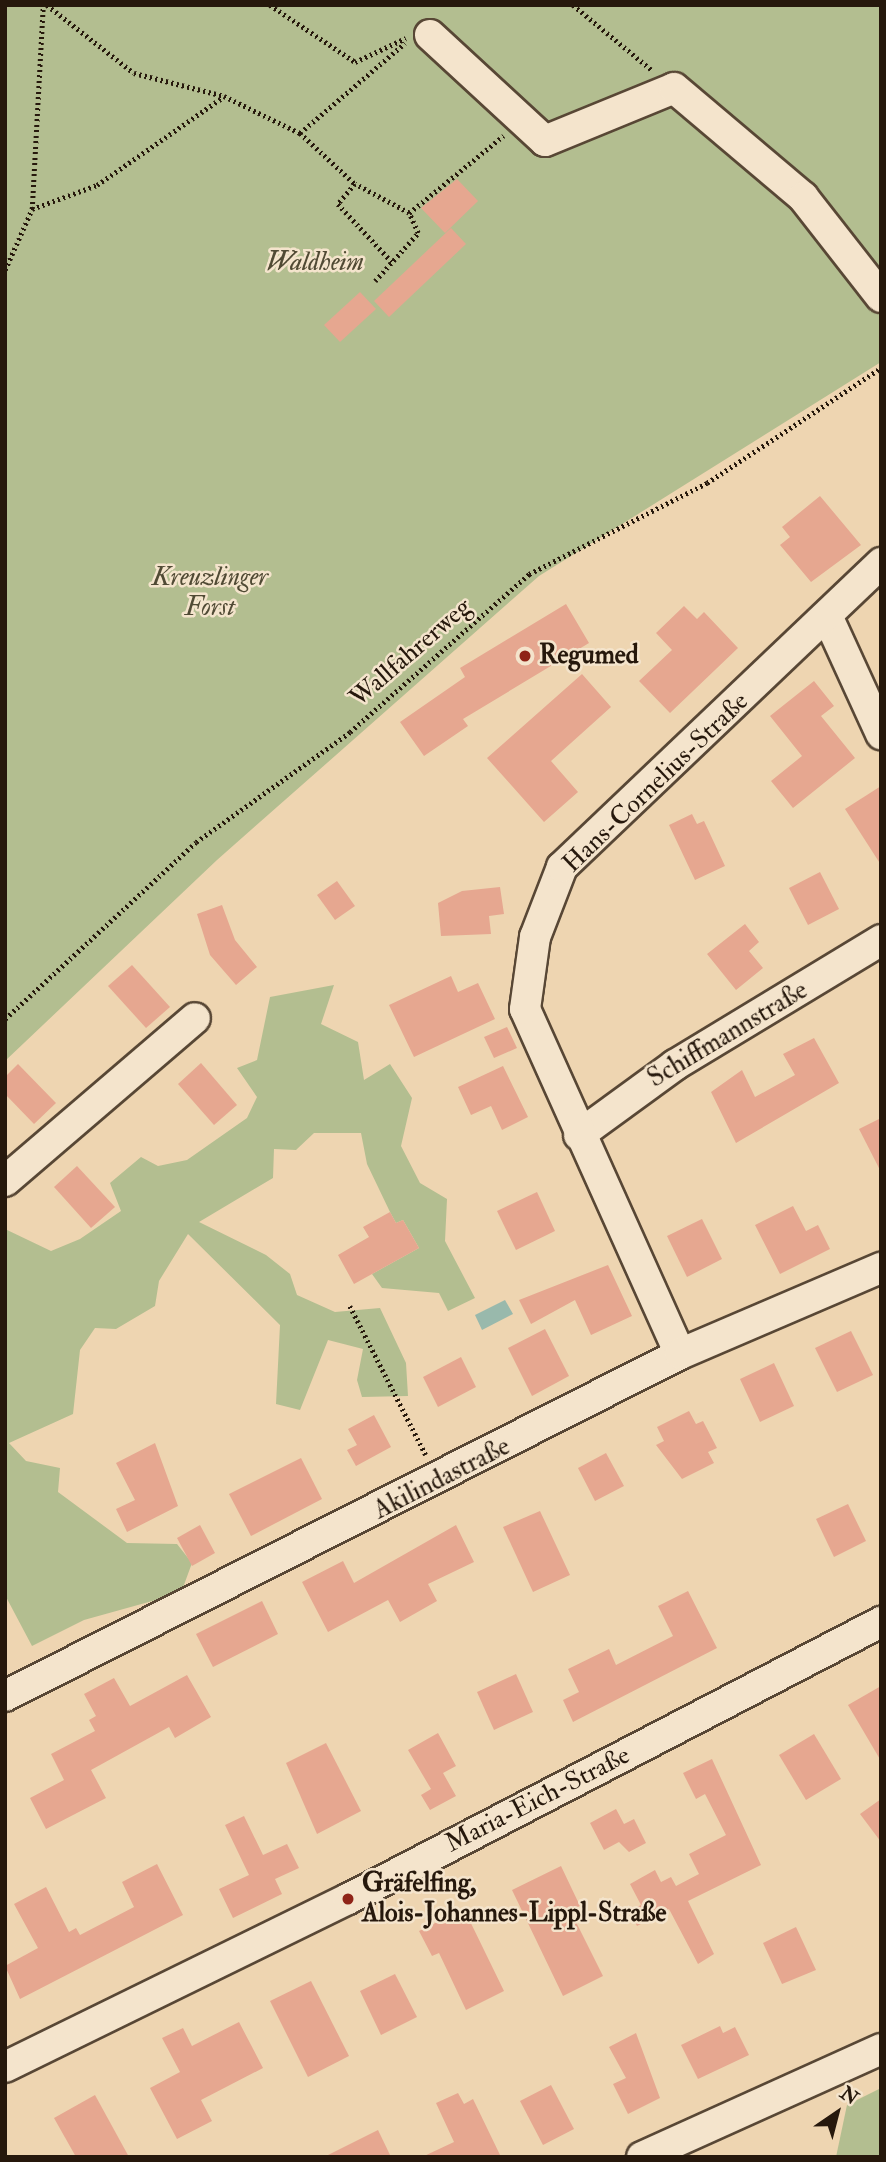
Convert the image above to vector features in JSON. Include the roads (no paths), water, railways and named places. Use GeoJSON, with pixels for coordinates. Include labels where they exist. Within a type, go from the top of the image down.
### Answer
{"type":"FeatureCollection","features":[{"type":"Feature","properties":{"kind":"street"},"geometry":{"type":"LineString","coordinates":[[430,35],[545,141],[674,88],[803,197],[881,297]]}},
{"type":"Feature","properties":{"kind":"street","name":"Hans-Cornelius-Straße"},"geometry":{"type":"LineString","coordinates":[[680,1354],[579,1135],[525,1009],[535,937],[562,867],[828,618],[881,563]]}},
{"type":"Feature","properties":{"kind":"street"},"geometry":{"type":"LineString","coordinates":[[828,618],[881,734]]}},
{"type":"Feature","properties":{"kind":"street","name":"Schiffmannstraße"},"geometry":{"type":"LineString","coordinates":[[579,1135],[675,1065],[881,940]]}},
{"type":"Feature","properties":{"kind":"street"},"geometry":{"type":"LineString","coordinates":[[5,1181],[195,1018]]}},
{"type":"Feature","properties":{"kind":"street","name":"Akilindastraße"},"geometry":{"type":"LineString","coordinates":[[5,1696],[439,1480],[680,1354],[881,1268]]}},
{"type":"Feature","properties":{"kind":"street","name":"Maria-Eich-Straße"},"geometry":{"type":"LineString","coordinates":[[5,2067],[348,1899],[881,1622]]}},
{"type":"Feature","properties":{"kind":"street"},"geometry":{"type":"LineString","coordinates":[[642,2157],[881,2049]]}},
{"type":"Feature","properties":{"kind":"place","name":"Regumed"},"geometry":{"type":"Point","coordinates":[525,656]}},
{"type":"Feature","properties":{"kind":"place","name":"Gräfelfing, Alois-Johannes-Lippl-Straße"},"geometry":{"type":"Point","coordinates":[348,1899]}},
{"type":"Feature","properties":{"kind":"park label","name":"Waldheim"},"geometry":{"type":"Point","coordinates":[315,263]}},
{"type":"Feature","properties":{"kind":"park label","name":"Kreuzlinger Forst"},"geometry":{"type":"Point","coordinates":[210,593]}}]}
